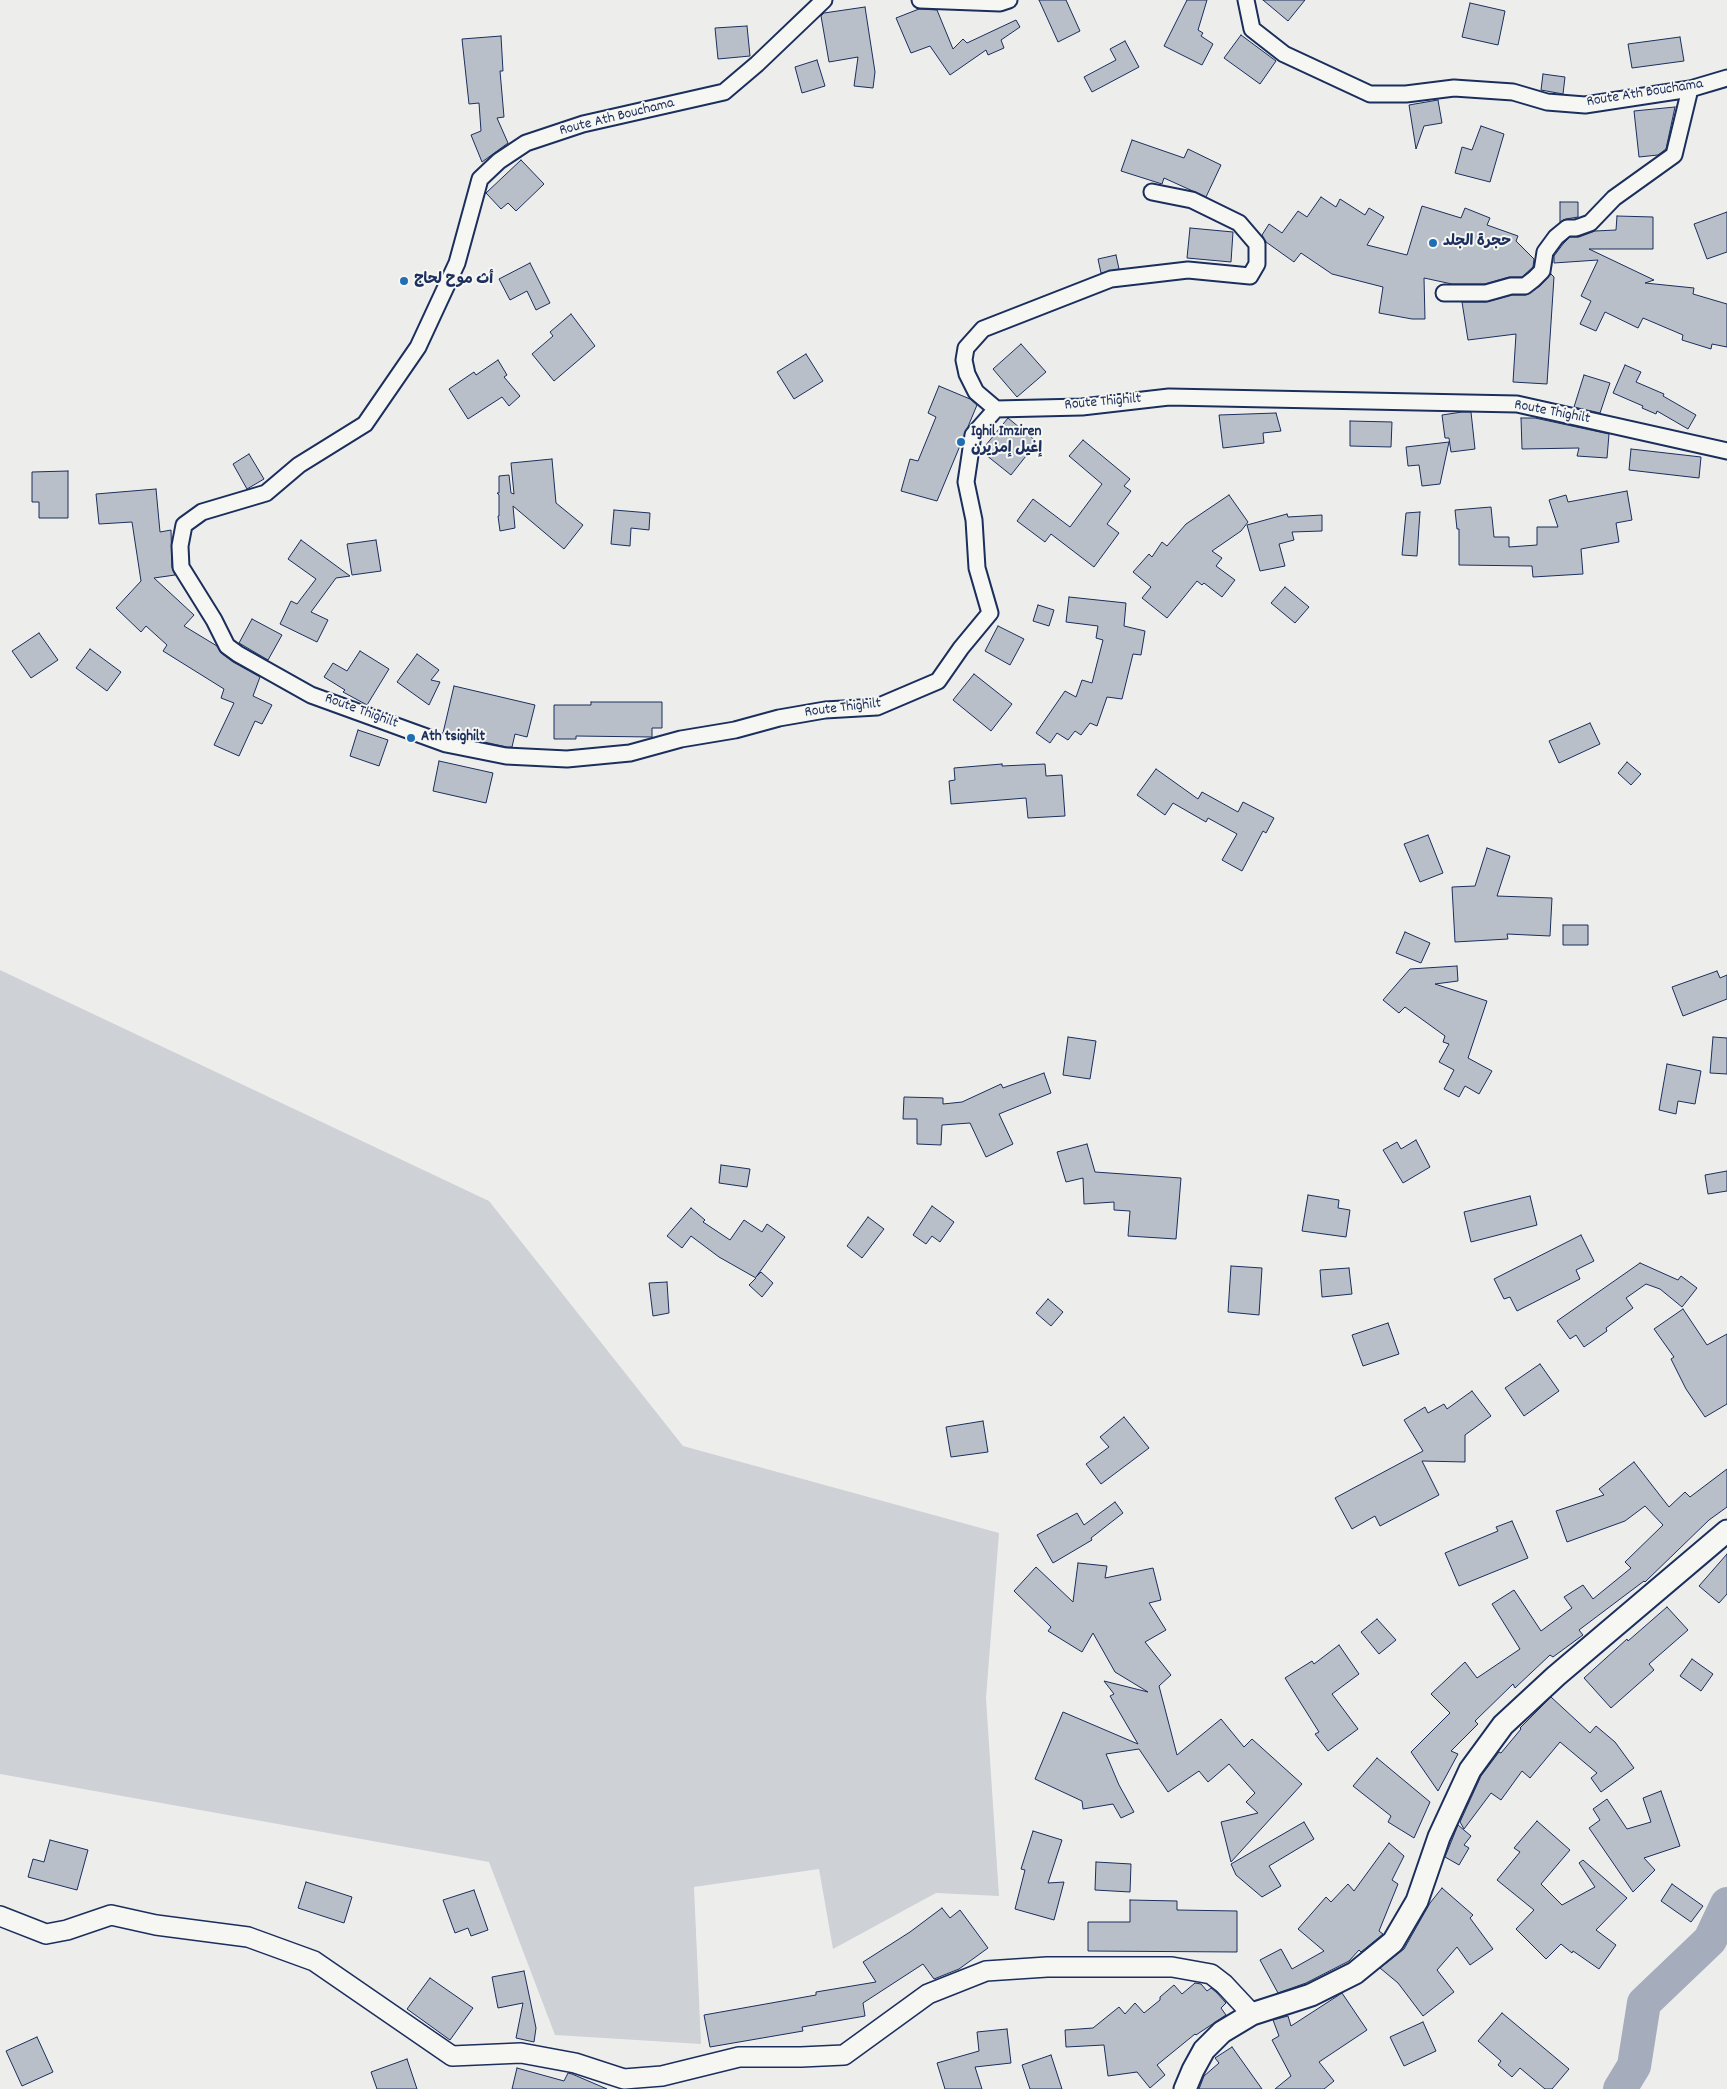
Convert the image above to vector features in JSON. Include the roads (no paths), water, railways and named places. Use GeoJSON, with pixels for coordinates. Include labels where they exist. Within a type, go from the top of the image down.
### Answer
{"type":"FeatureCollection","features":[{"type":"Feature","properties":{"kind":"main road"},"geometry":{"type":"LineString","coordinates":[[1185,2089],[1204,2050],[1222,2032],[1252,2014],[1311,1995],[1355,1973],[1393,1942],[1417,1901],[1439,1837],[1470,1770],[1503,1725],[1564,1670],[1727,1531]]}},
{"type":"Feature","properties":{"kind":"street","name":"Route Ath Bouchama"},"geometry":{"type":"LineString","coordinates":[[365,424],[418,347],[457,263],[480,179],[499,161],[526,143],[583,124],[724,92],[757,64],[824,0]]}},
{"type":"Feature","properties":{"kind":"street"},"geometry":{"type":"LineString","coordinates":[[920,0],[1000,3],[1009,0]]}},
{"type":"Feature","properties":{"kind":"street","name":"Route Ath Bouchama"},"geometry":{"type":"LineString","coordinates":[[1246,0],[1252,29],[1284,54],[1370,94],[1406,94],[1454,88],[1513,92],[1547,102],[1585,105],[1690,89],[1727,78]]}},
{"type":"Feature","properties":{"kind":"street"},"geometry":{"type":"LineString","coordinates":[[1444,293],[1486,293],[1511,286],[1525,286],[1534,279],[1542,271],[1545,252],[1556,237],[1567,228],[1576,228],[1590,223],[1614,198],[1674,155],[1690,89]]}},
{"type":"Feature","properties":{"kind":"street"},"geometry":{"type":"LineString","coordinates":[[996,409],[976,392],[967,374],[964,360],[966,348],[984,329],[1112,279],[1188,270],[1250,276],[1257,264],[1257,244],[1239,223],[1192,200],[1152,192]]}},
{"type":"Feature","properties":{"kind":"street","name":"Route Thighilt"},"geometry":{"type":"LineString","coordinates":[[365,424],[299,465],[266,493],[202,512],[184,525],[180,546],[181,567],[214,620],[227,646],[311,695],[446,744],[506,756],[567,759],[630,753],[681,739],[735,730],[778,718],[825,710],[878,707],[938,681],[961,648],[990,613],[977,568],[974,520],[966,482],[973,435],[996,409],[1082,407],[1169,397],[1517,404],[1727,451]]}},
{"type":"Feature","properties":{"kind":"street"},"geometry":{"type":"LineString","coordinates":[[0,1916],[46,1934],[68,1930],[111,1915],[156,1925],[248,1937],[314,1962],[452,2056],[521,2053],[575,2064],[624,2079],[662,2076],[739,2057],[801,2057],[844,2054],[928,1994],[986,1971],[1047,1967],[1172,1967],[1212,1974],[1252,2014]]}},
{"type":"Feature","properties":{"kind":"waterway"},"geometry":{"type":"LineString","coordinates":[[1620,2089],[1634,2066],[1644,2003],[1710,1940],[1727,1904]]}},
{"type":"Feature","properties":{"kind":"place","name":"حجرة الجلد"},"geometry":{"type":"Point","coordinates":[1433,243]}},
{"type":"Feature","properties":{"kind":"place","name":"أث موح لحاج"},"geometry":{"type":"Point","coordinates":[404,281]}},
{"type":"Feature","properties":{"kind":"place","name":"Ighil Imziren إغيل إمزيرن"},"geometry":{"type":"Point","coordinates":[961,442]}},
{"type":"Feature","properties":{"kind":"place","name":"Ath tsighilt"},"geometry":{"type":"Point","coordinates":[411,738]}}]}
